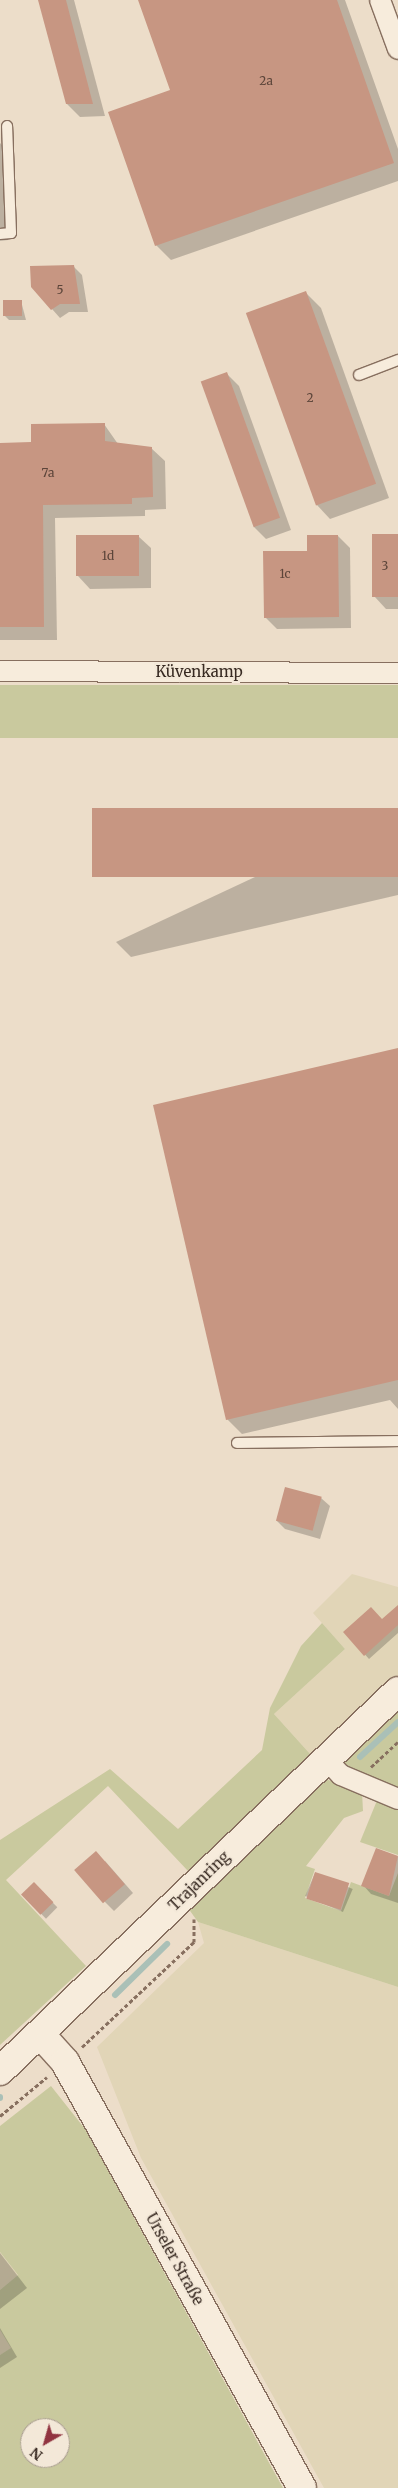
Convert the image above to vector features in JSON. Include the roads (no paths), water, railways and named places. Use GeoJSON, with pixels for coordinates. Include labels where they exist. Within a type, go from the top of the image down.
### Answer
{"type":"FeatureCollection","features":[{"type":"Feature","properties":{"kind":"main road","name":"Trajanring"},"geometry":{"type":"LineString","coordinates":[[0,2071],[333,1767],[398,1691]]}},
{"type":"Feature","properties":{"kind":"main road","name":"Urseler Straße"},"geometry":{"type":"LineString","coordinates":[[41,2035],[65,2062],[302,2488]]}},
{"type":"Feature","properties":{"kind":"street"},"geometry":{"type":"LineString","coordinates":[[380,0],[398,49]]}},
{"type":"Feature","properties":{"kind":"street","name":"Küvenkamp"},"geometry":{"type":"LineString","coordinates":[[0,671],[398,673]]}},
{"type":"Feature","properties":{"kind":"street"},"geometry":{"type":"LineString","coordinates":[[333,1767],[398,1799]]}},
{"type":"Feature","properties":{"kind":"lane"},"geometry":{"type":"LineString","coordinates":[[0,234],[11,233],[7,126]]}},
{"type":"Feature","properties":{"kind":"lane"},"geometry":{"type":"LineString","coordinates":[[359,375],[398,360]]}},
{"type":"Feature","properties":{"kind":"lane"},"geometry":{"type":"LineString","coordinates":[[237,1443],[398,1441]]}},
{"type":"Feature","properties":{"kind":"waterway"},"geometry":{"type":"LineString","coordinates":[[360,1757],[398,1722]]}},
{"type":"Feature","properties":{"kind":"waterway"},"geometry":{"type":"LineString","coordinates":[[115,1995],[167,1944]]}}]}
